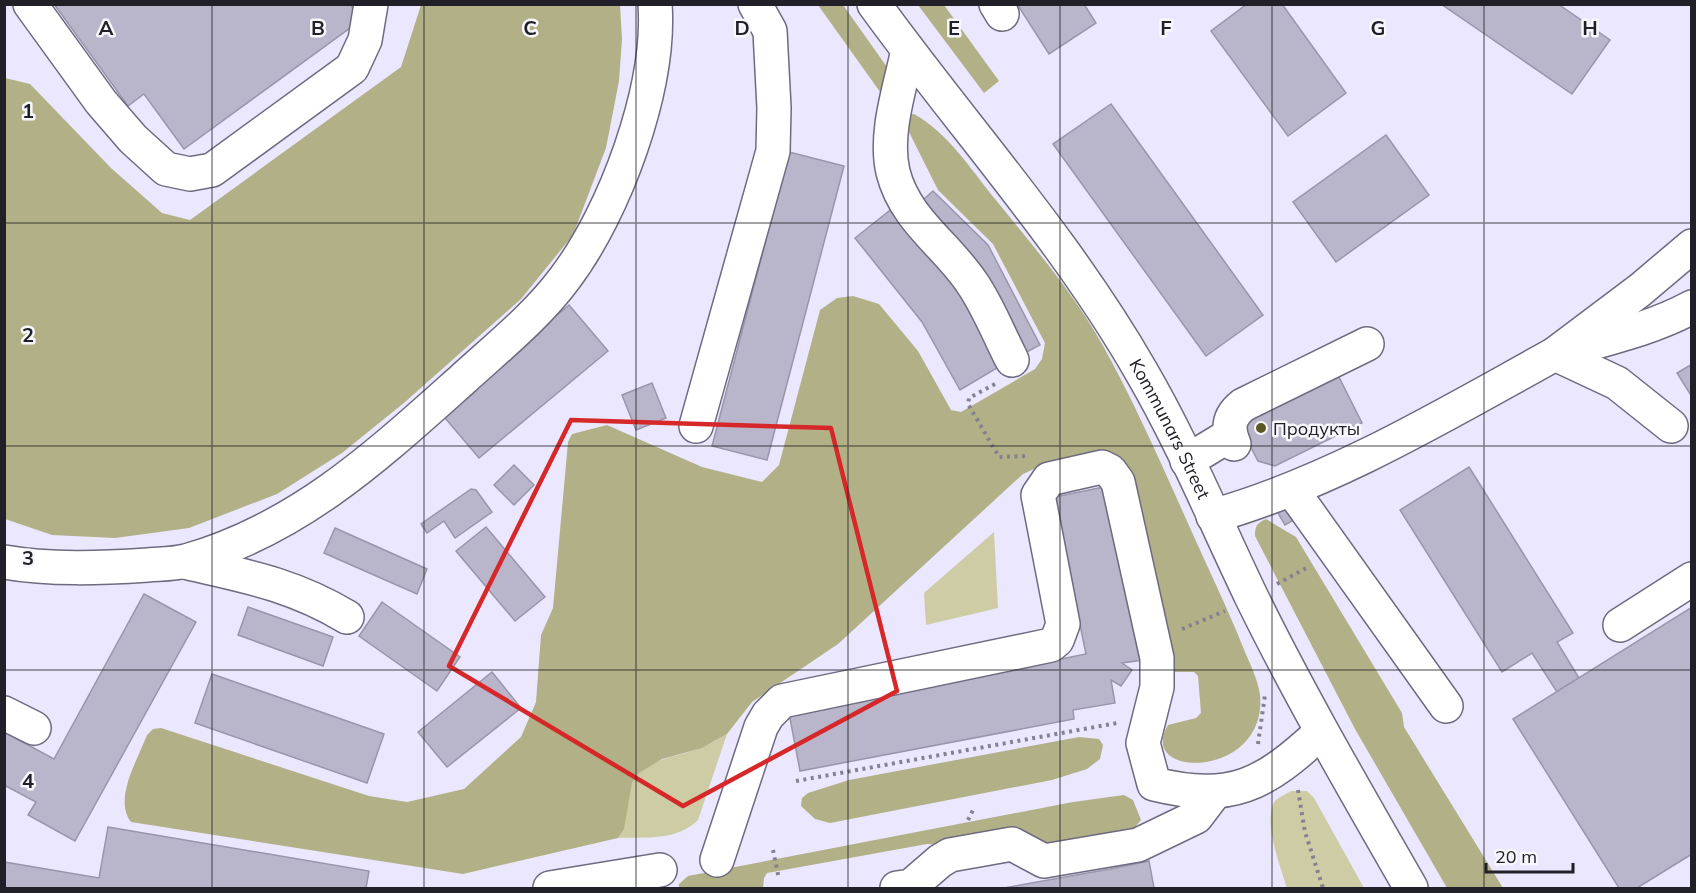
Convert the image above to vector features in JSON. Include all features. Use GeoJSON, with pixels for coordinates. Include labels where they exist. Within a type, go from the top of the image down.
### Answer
{"type":"FeatureCollection","features":[{"type":"Feature","properties":{"kind":"main road"},"geometry":{"type":"LineString","coordinates":[[30,4],[101,102],[133,139],[166,169],[190,174],[212,170],[352,68],[365,40],[371,4]]}},
{"type":"Feature","properties":{"kind":"main road"},"geometry":{"type":"LineString","coordinates":[[4,562],[104,568],[184,562],[271,529],[324,497],[405,431],[530,318],[566,277],[617,186],[642,113],[653,56],[655,4]]}},
{"type":"Feature","properties":{"kind":"main road"},"geometry":{"type":"LineString","coordinates":[[696,426],[772,151],[774,108],[770,31],[754,4]]}},
{"type":"Feature","properties":{"kind":"main road","name":"Kommunars Street"},"geometry":{"type":"LineString","coordinates":[[874,4],[1068,258],[1142,372],[1213,516],[1263,592],[1322,732],[1411,888]]}},
{"type":"Feature","properties":{"kind":"main road"},"geometry":{"type":"LineString","coordinates":[[908,50],[891,146],[893,171],[910,213],[972,282],[1012,360]]}},
{"type":"Feature","properties":{"kind":"main road"},"geometry":{"type":"LineString","coordinates":[[1213,516],[1292,490],[1444,415],[1555,354],[1640,290],[1692,246]]}},
{"type":"Feature","properties":{"kind":"main road"},"geometry":{"type":"LineString","coordinates":[[1555,354],[1630,333],[1692,307]]}},
{"type":"Feature","properties":{"kind":"main road"},"geometry":{"type":"LineString","coordinates":[[1187,461],[1232,440],[1229,427],[1233,414],[1243,405],[1367,344]]}},
{"type":"Feature","properties":{"kind":"main road"},"geometry":{"type":"LineString","coordinates":[[1555,354],[1617,383],[1671,426]]}},
{"type":"Feature","properties":{"kind":"main road"},"geometry":{"type":"LineString","coordinates":[[717,860],[761,728],[768,715],[782,701],[1051,645],[1058,640],[1063,624],[1038,495],[1049,479],[1102,467],[1115,475],[1157,658],[1157,687],[1143,743],[1154,784],[1189,792],[1228,789],[1264,778],[1292,759],[1322,732]]}},
{"type":"Feature","properties":{"kind":"main road"},"geometry":{"type":"LineString","coordinates":[[1292,490],[1446,706]]}},
{"type":"Feature","properties":{"kind":"main road"},"geometry":{"type":"LineString","coordinates":[[184,562],[275,583],[312,597],[346,617]]}},
{"type":"Feature","properties":{"kind":"main road"},"geometry":{"type":"LineString","coordinates":[[1620,625],[1692,579]]}},
{"type":"Feature","properties":{"kind":"main road"},"geometry":{"type":"LineString","coordinates":[[4,713],[34,728]]}},
{"type":"Feature","properties":{"kind":"main road"},"geometry":{"type":"LineString","coordinates":[[897,888],[911,886],[950,855],[1012,844],[1044,861],[1138,845],[1196,818],[1228,789]]}},
{"type":"Feature","properties":{"kind":"main road"},"geometry":{"type":"LineString","coordinates":[[550,888],[660,870]]}},
{"type":"Feature","properties":{"kind":"path"},"geometry":{"type":"LineString","coordinates":[[968,404],[999,457],[1028,456]]}},
{"type":"Feature","properties":{"kind":"path"},"geometry":{"type":"LineString","coordinates":[[1153,641],[1263,592],[1294,575]]}},
{"type":"Feature","properties":{"kind":"path"},"geometry":{"type":"LineString","coordinates":[[1228,789],[1258,746],[1264,714],[1264,688]]}},
{"type":"Feature","properties":{"kind":"path"},"geometry":{"type":"LineString","coordinates":[[796,781],[1149,717]]}},
{"type":"Feature","properties":{"kind":"path"},"geometry":{"type":"LineString","coordinates":[[1292,759],[1305,832],[1323,888]]}},
{"type":"Feature","properties":{"kind":"path"},"geometry":{"type":"LineString","coordinates":[[773,850],[779,879]]}},
{"type":"Feature","properties":{"kind":"highlighted area"},"geometry":{"type":"Polygon","coordinates":[[[571,420],[831,428],[897,691],[683,806],[449,666],[571,420]]]}},
{"type":"Feature","properties":{"kind":"shaded area"},"geometry":{"type":"Polygon","coordinates":[[[421,5],[620,5],[622,39],[619,81],[606,148],[573,235],[521,299],[405,402],[342,453],[277,494],[189,528],[115,538],[52,535],[5,519],[5,78],[30,84],[111,168],[162,213],[190,220],[401,67],[421,5]]]}},
{"type":"Feature","properties":{"kind":"shaded area"},"geometry":{"type":"Polygon","coordinates":[[[818,5],[843,5],[887,67],[892,84],[888,103],[818,5]]]}},
{"type":"Feature","properties":{"kind":"shaded area"},"geometry":{"type":"Polygon","coordinates":[[[918,5],[944,5],[999,81],[984,93],[918,5]]]}},
{"type":"Feature","properties":{"kind":"shaded area"},"geometry":{"type":"Polygon","coordinates":[[[914,114],[937,131],[958,152],[1037,251],[1091,325],[1116,370],[1226,606],[1256,678],[1260,695],[1257,723],[1244,743],[1226,756],[1205,762],[1185,762],[1170,755],[1163,743],[1168,725],[1196,718],[1201,713],[1198,676],[1194,672],[1171,672],[1101,453],[1034,469],[1023,474],[838,644],[752,702],[727,734],[702,748],[662,759],[639,773],[632,783],[624,829],[618,838],[463,874],[131,822],[126,813],[125,802],[129,779],[147,735],[153,729],[161,728],[369,796],[407,802],[464,789],[521,737],[536,702],[541,635],[553,608],[568,442],[572,434],[607,425],[702,467],[762,482],[779,465],[820,310],[837,298],[853,296],[879,304],[918,351],[951,410],[961,412],[1035,369],[1042,359],[1045,343],[993,244],[938,190],[905,124],[909,115],[914,114]]]}},
{"type":"Feature","properties":{"kind":"shaded area"},"geometry":{"type":"Polygon","coordinates":[[[1266,519],[1296,537],[1402,713],[1404,727],[1503,888],[1447,888],[1355,729],[1255,536],[1257,525],[1266,519]]]}},
{"type":"Feature","properties":{"kind":"shaded area"},"geometry":{"type":"Polygon","coordinates":[[[994,532],[998,608],[926,625],[924,593],[994,532]]]}},
{"type":"Feature","properties":{"kind":"shaded area"},"geometry":{"type":"Polygon","coordinates":[[[727,734],[698,820],[681,832],[671,835],[618,838],[624,824],[630,788],[639,773],[655,762],[703,747],[727,734]]]}},
{"type":"Feature","properties":{"kind":"shaded area"},"geometry":{"type":"Polygon","coordinates":[[[1079,737],[1099,739],[1103,745],[1100,759],[1087,769],[1052,780],[830,823],[815,819],[801,806],[802,798],[808,793],[849,780],[1079,737]]]}},
{"type":"Feature","properties":{"kind":"shaded area"},"geometry":{"type":"Polygon","coordinates":[[[1291,791],[1307,791],[1314,798],[1364,888],[1287,888],[1277,857],[1271,820],[1275,801],[1291,791]]]}},
{"type":"Feature","properties":{"kind":"shaded area"},"geometry":{"type":"Polygon","coordinates":[[[1124,795],[1133,800],[1141,820],[1130,833],[1048,849],[927,844],[767,873],[763,888],[679,888],[679,884],[688,876],[1073,802],[1124,795]]]}},
{"type":"Feature","properties":{"kind":"building"},"geometry":{"type":"Polygon","coordinates":[[[54,4],[350,4],[361,20],[184,149],[144,94],[128,106],[54,4]]]}},
{"type":"Feature","properties":{"kind":"building"},"geometry":{"type":"Polygon","coordinates":[[[1017,4],[1084,4],[1096,23],[1049,54],[1017,4]]]}},
{"type":"Feature","properties":{"kind":"building"},"geometry":{"type":"Polygon","coordinates":[[[1247,4],[1282,4],[1346,93],[1288,136],[1211,31],[1247,4]]]}},
{"type":"Feature","properties":{"kind":"building"},"geometry":{"type":"Polygon","coordinates":[[[1441,4],[1558,4],[1610,40],[1572,94],[1441,4]]]}},
{"type":"Feature","properties":{"kind":"building"},"geometry":{"type":"Polygon","coordinates":[[[1111,104],[1263,315],[1206,356],[1053,144],[1111,104]]]}},
{"type":"Feature","properties":{"kind":"building"},"geometry":{"type":"Polygon","coordinates":[[[1386,135],[1429,195],[1336,262],[1293,202],[1386,135]]]}},
{"type":"Feature","properties":{"kind":"building"},"geometry":{"type":"Polygon","coordinates":[[[789,152],[844,166],[767,460],[712,446],[789,152]]]}},
{"type":"Feature","properties":{"kind":"building"},"geometry":{"type":"Polygon","coordinates":[[[933,191],[988,245],[1040,345],[1021,355],[916,206],[933,191]]]}},
{"type":"Feature","properties":{"kind":"building"},"geometry":{"type":"Polygon","coordinates":[[[894,207],[964,296],[1002,365],[960,390],[922,322],[855,238],[894,207]]]}},
{"type":"Feature","properties":{"kind":"building"},"geometry":{"type":"Polygon","coordinates":[[[569,305],[608,351],[479,458],[440,412],[569,305]]]}},
{"type":"Feature","properties":{"kind":"building"},"geometry":{"type":"Polygon","coordinates":[[[1692,364],[1692,397],[1677,373],[1692,364]]]}},
{"type":"Feature","properties":{"kind":"building"},"geometry":{"type":"Polygon","coordinates":[[[1338,375],[1362,423],[1275,466],[1258,461],[1239,424],[1338,375]]]}},
{"type":"Feature","properties":{"kind":"building"},"geometry":{"type":"Polygon","coordinates":[[[652,383],[666,418],[636,430],[622,395],[652,383]]]}},
{"type":"Feature","properties":{"kind":"building"},"geometry":{"type":"Polygon","coordinates":[[[514,465],[534,485],[514,505],[494,485],[514,465]]]}},
{"type":"Feature","properties":{"kind":"building"},"geometry":{"type":"Polygon","coordinates":[[[1469,467],[1573,633],[1557,642],[1579,678],[1557,692],[1532,653],[1502,672],[1400,510],[1469,467]]]}},
{"type":"Feature","properties":{"kind":"building"},"geometry":{"type":"Polygon","coordinates":[[[1109,486],[1143,660],[1122,663],[1132,670],[1121,686],[1111,680],[1115,703],[1073,710],[1074,719],[800,771],[789,713],[1086,654],[1054,497],[1109,486]]]}},
{"type":"Feature","properties":{"kind":"building"},"geometry":{"type":"Polygon","coordinates":[[[471,489],[476,490],[492,512],[455,538],[444,521],[427,533],[421,524],[471,489]]]}},
{"type":"Feature","properties":{"kind":"building"},"geometry":{"type":"Polygon","coordinates":[[[1287,501],[1297,518],[1285,525],[1275,508],[1287,501]]]}},
{"type":"Feature","properties":{"kind":"building"},"geometry":{"type":"Polygon","coordinates":[[[486,527],[545,597],[515,621],[456,551],[486,527]]]}},
{"type":"Feature","properties":{"kind":"building"},"geometry":{"type":"Polygon","coordinates":[[[335,528],[427,569],[417,594],[324,553],[335,528]]]}},
{"type":"Feature","properties":{"kind":"building"},"geometry":{"type":"Polygon","coordinates":[[[144,594],[196,622],[75,841],[28,815],[36,802],[4,785],[4,732],[54,759],[144,594]]]}},
{"type":"Feature","properties":{"kind":"building"},"geometry":{"type":"Polygon","coordinates":[[[382,602],[460,657],[437,691],[359,636],[382,602]]]}},
{"type":"Feature","properties":{"kind":"building"},"geometry":{"type":"Polygon","coordinates":[[[248,607],[333,637],[323,666],[238,635],[248,607]]]}},
{"type":"Feature","properties":{"kind":"building"},"geometry":{"type":"Polygon","coordinates":[[[1692,607],[1692,854],[1637,888],[1619,888],[1513,719],[1692,607]]]}},
{"type":"Feature","properties":{"kind":"building"},"geometry":{"type":"Polygon","coordinates":[[[492,672],[521,708],[447,767],[418,732],[492,672]]]}},
{"type":"Feature","properties":{"kind":"building"},"geometry":{"type":"Polygon","coordinates":[[[212,674],[384,734],[367,783],[195,723],[212,674]]]}},
{"type":"Feature","properties":{"kind":"building"},"geometry":{"type":"Polygon","coordinates":[[[108,827],[369,871],[366,888],[4,888],[4,862],[99,878],[108,827]]]}},
{"type":"Feature","properties":{"kind":"building"},"geometry":{"type":"Polygon","coordinates":[[[1149,861],[1154,888],[1004,888],[1110,869],[1149,861]]]}},
{"type":"Feature","properties":{"kind":"place","name":"Продукты"},"geometry":{"type":"Point","coordinates":[1261,428]}}]}
